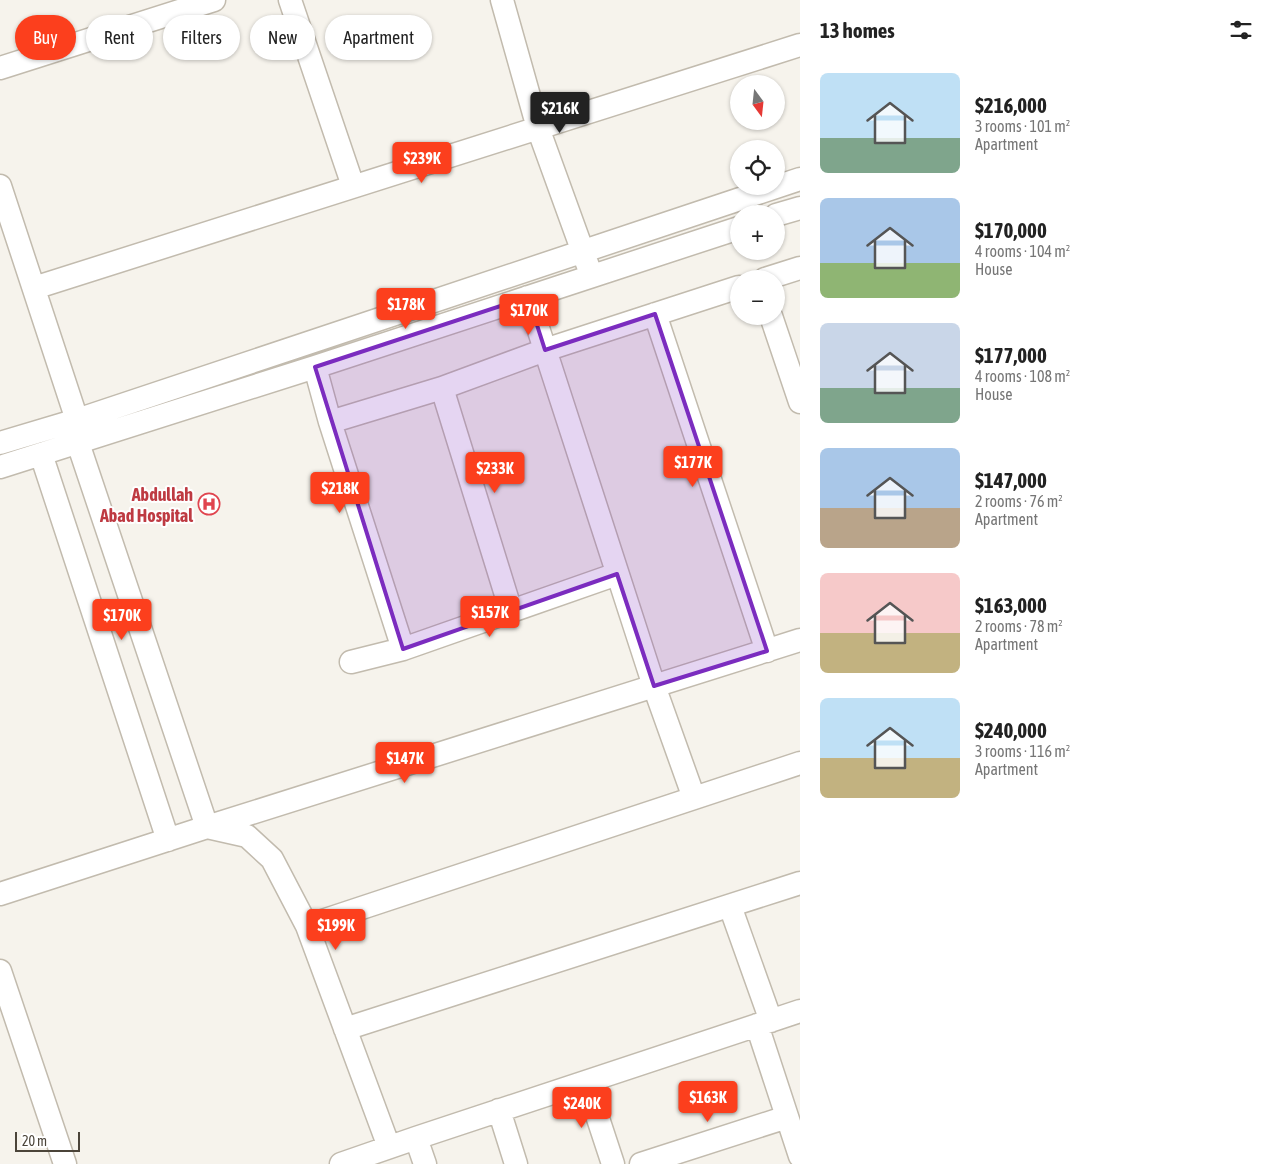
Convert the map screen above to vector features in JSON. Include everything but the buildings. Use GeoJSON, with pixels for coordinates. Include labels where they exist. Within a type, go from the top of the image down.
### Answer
{"type":"FeatureCollection","features":[{"type":"Feature","properties":{"kind":"street"},"geometry":{"type":"LineString","coordinates":[[0,68],[214,0]]}},
{"type":"Feature","properties":{"kind":"street"},"geometry":{"type":"LineString","coordinates":[[290,0],[354,186]]}},
{"type":"Feature","properties":{"kind":"street"},"geometry":{"type":"LineString","coordinates":[[502,0],[538,128],[592,276]]}},
{"type":"Feature","properties":{"kind":"street"},"geometry":{"type":"LineString","coordinates":[[34,288],[800,45]]}},
{"type":"Feature","properties":{"kind":"street"},"geometry":{"type":"LineString","coordinates":[[0,443],[78,420],[800,179]]}},
{"type":"Feature","properties":{"kind":"street"},"geometry":{"type":"LineString","coordinates":[[0,186],[78,420]]}},
{"type":"Feature","properties":{"kind":"street"},"geometry":{"type":"LineString","coordinates":[[785,212],[800,208]]}},
{"type":"Feature","properties":{"kind":"street"},"geometry":{"type":"LineString","coordinates":[[0,467],[730,231]]}},
{"type":"Feature","properties":{"kind":"street"},"geometry":{"type":"LineString","coordinates":[[785,273],[800,268]]}},
{"type":"Feature","properties":{"kind":"street"},"geometry":{"type":"LineString","coordinates":[[330,422],[442,388],[545,350],[730,290]]}},
{"type":"Feature","properties":{"kind":"street"},"geometry":{"type":"LineString","coordinates":[[528,297],[654,686],[694,798]]}},
{"type":"Feature","properties":{"kind":"street"},"geometry":{"type":"LineString","coordinates":[[655,314],[767,651]]}},
{"type":"Feature","properties":{"kind":"street"},"geometry":{"type":"LineString","coordinates":[[774,325],[800,402]]}},
{"type":"Feature","properties":{"kind":"street"},"geometry":{"type":"LineString","coordinates":[[314,367],[403,649]]}},
{"type":"Feature","properties":{"kind":"street"},"geometry":{"type":"LineString","coordinates":[[442,388],[511,611]]}},
{"type":"Feature","properties":{"kind":"street"},"geometry":{"type":"LineString","coordinates":[[78,442],[207,827]]}},
{"type":"Feature","properties":{"kind":"street"},"geometry":{"type":"LineString","coordinates":[[41,454],[168,840]]}},
{"type":"Feature","properties":{"kind":"street"},"geometry":{"type":"LineString","coordinates":[[351,662],[403,649],[618,574]]}},
{"type":"Feature","properties":{"kind":"street"},"geometry":{"type":"LineString","coordinates":[[0,894],[800,640]]}},
{"type":"Feature","properties":{"kind":"street"},"geometry":{"type":"LineString","coordinates":[[307,926],[800,763]]}},
{"type":"Feature","properties":{"kind":"street"},"geometry":{"type":"LineString","coordinates":[[207,827],[247,836],[272,859],[307,926],[389,1147]]}},
{"type":"Feature","properties":{"kind":"street"},"geometry":{"type":"LineString","coordinates":[[345,1029],[800,883]]}},
{"type":"Feature","properties":{"kind":"street"},"geometry":{"type":"LineString","coordinates":[[730,906],[764,1023],[787,1117],[800,1156]]}},
{"type":"Feature","properties":{"kind":"street"},"geometry":{"type":"LineString","coordinates":[[0,971],[65,1164]]}},
{"type":"Feature","properties":{"kind":"street"},"geometry":{"type":"LineString","coordinates":[[341,1164],[800,1011]]}},
{"type":"Feature","properties":{"kind":"street"},"geometry":{"type":"LineString","coordinates":[[586,1082],[613,1164]]}},
{"type":"Feature","properties":{"kind":"street"},"geometry":{"type":"LineString","coordinates":[[500,1110],[516,1164]]}},
{"type":"Feature","properties":{"kind":"street"},"geometry":{"type":"LineString","coordinates":[[641,1164],[787,1117]]}},
{"type":"Feature","properties":{"kind":"street"},"geometry":{"type":"LineString","coordinates":[[416,1138],[424,1164]]}},
{"type":"Feature","properties":{"kind":"highlighted area"},"geometry":{"type":"Polygon","coordinates":[[[528,297],[545,350],[655,314],[767,651],[654,686],[617,574],[403,649],[315,367],[528,297]]]}},
{"type":"Feature","properties":{"kind":"place","name":"Abdullah Abad Hospital"},"geometry":{"type":"Point","coordinates":[209,504]}}]}
